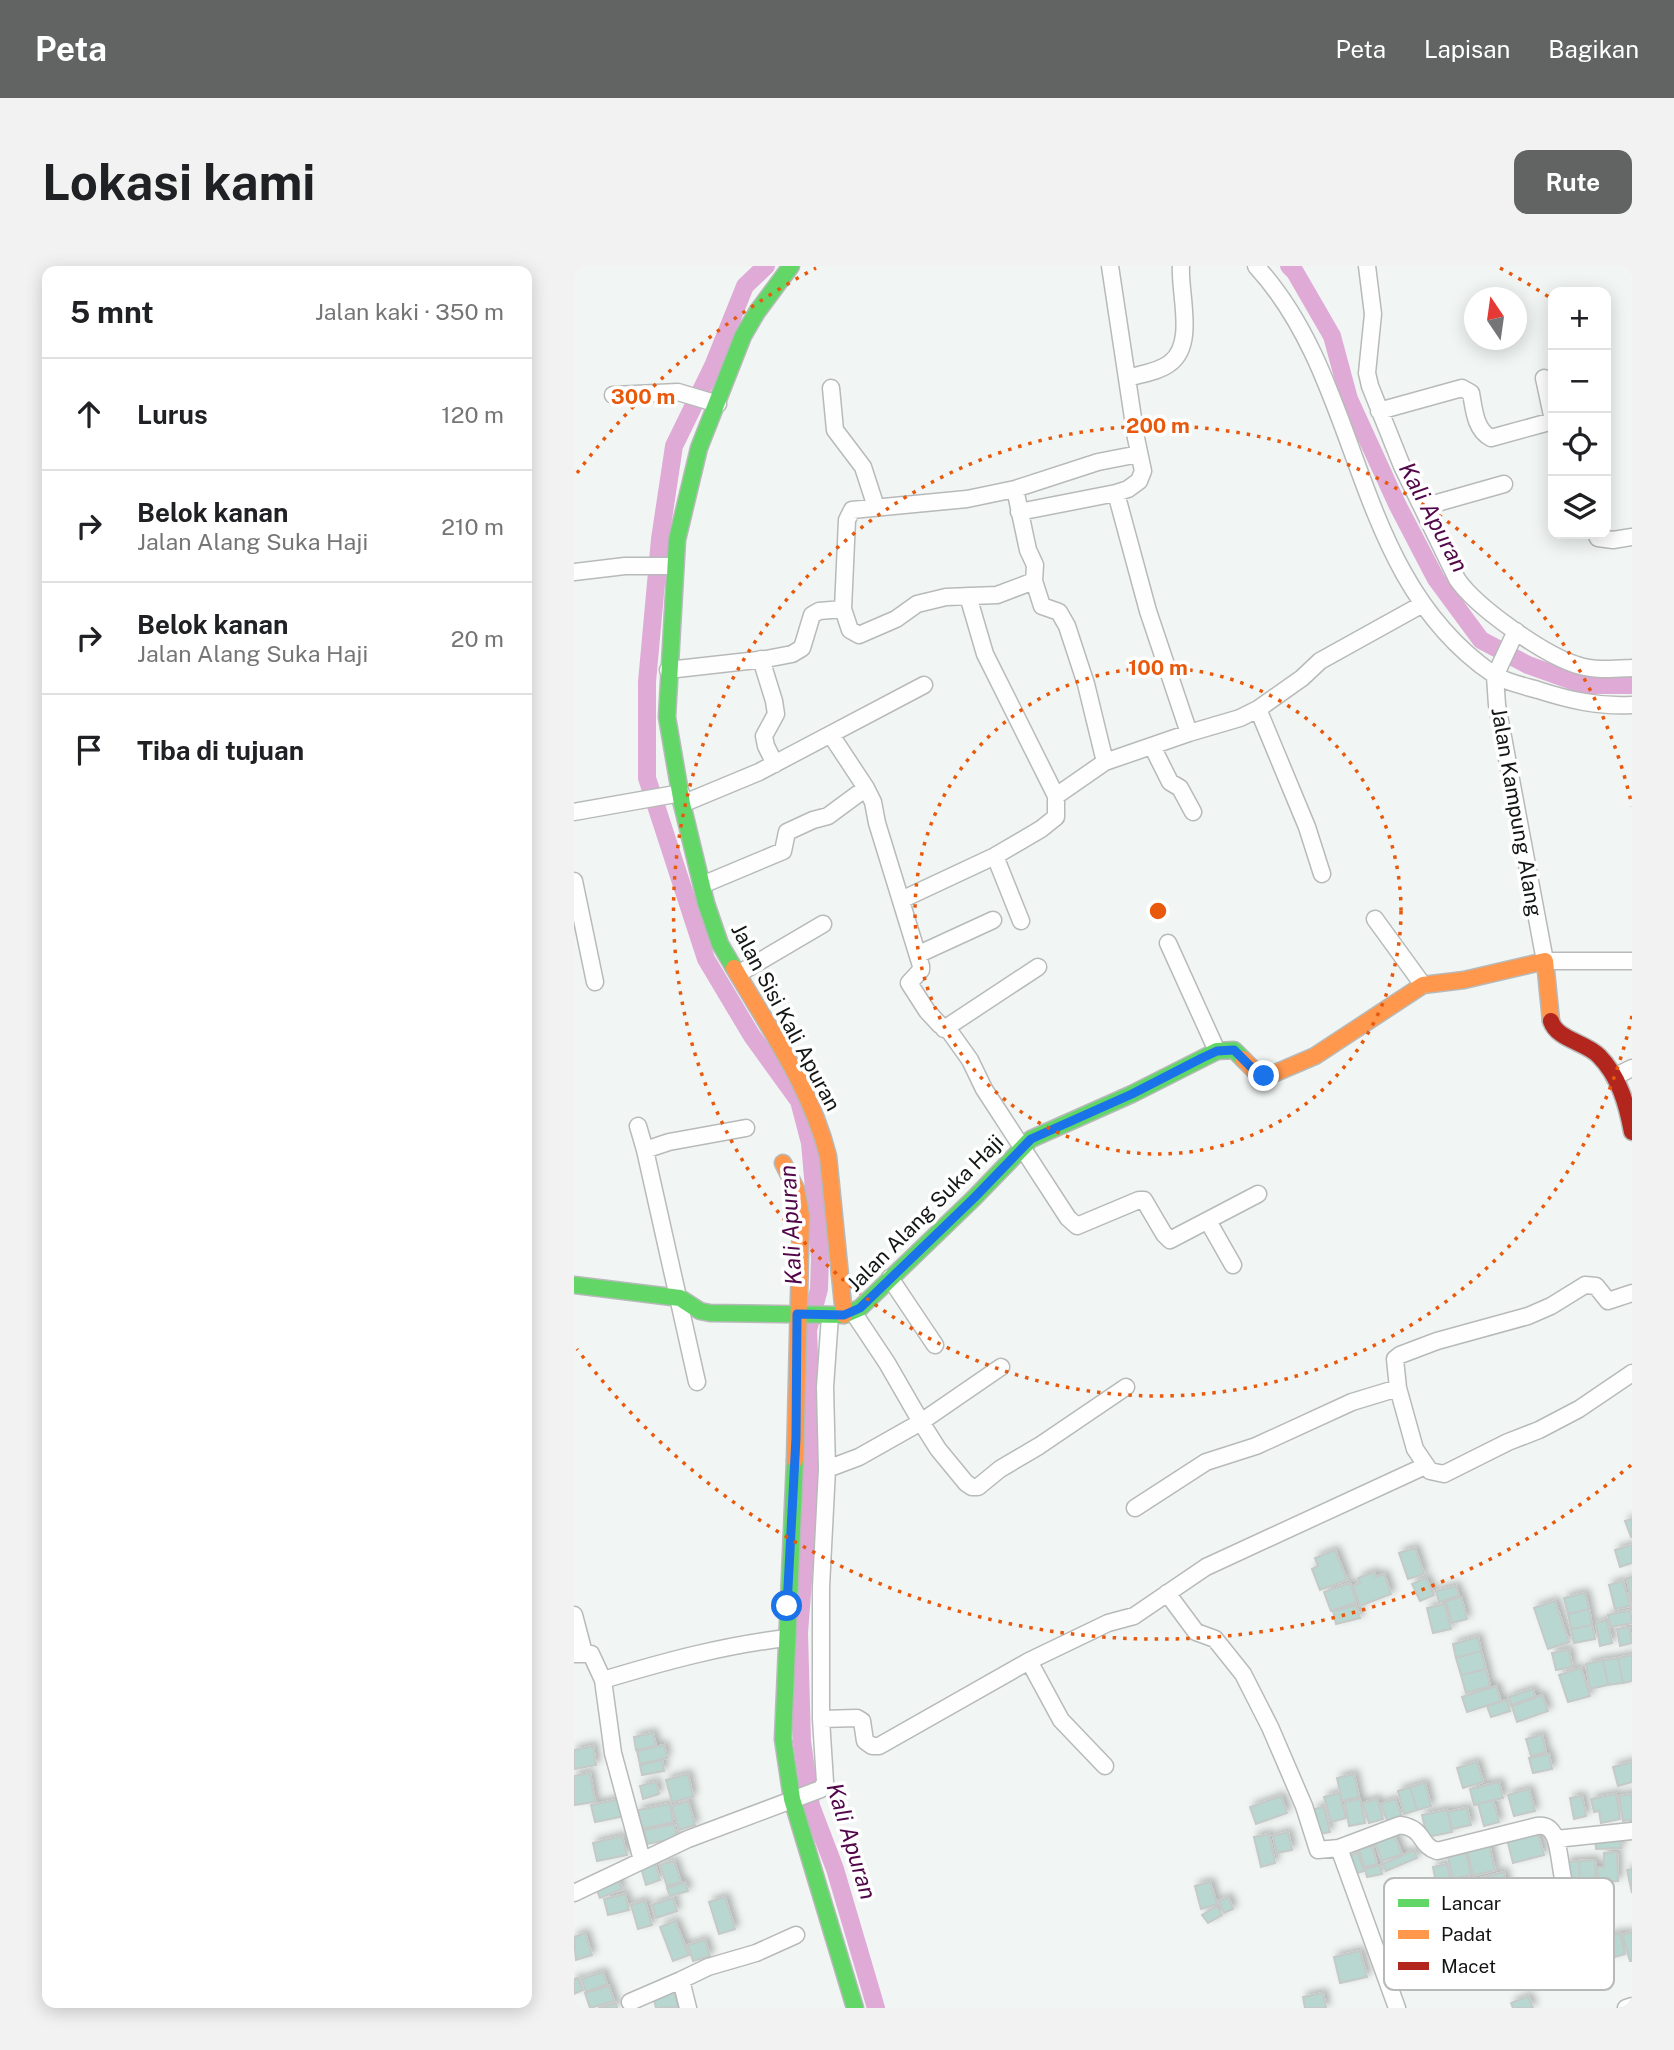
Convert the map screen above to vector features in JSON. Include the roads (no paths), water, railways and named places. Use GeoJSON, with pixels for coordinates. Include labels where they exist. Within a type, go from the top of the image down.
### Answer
{"type":"FeatureCollection","features":[{"type":"Feature","properties":{"kind":"street","name":"Jalan Sisi Kali Apuran"},"geometry":{"type":"LineString","coordinates":[[791,266],[743,336],[714,403],[695,461],[670,566],[667,717],[678,797],[720,944],[803,1087],[822,1132],[828,1156],[826,1314]]}},
{"type":"Feature","properties":{"kind":"street"},"geometry":{"type":"LineString","coordinates":[[1019,512],[1116,493],[1128,489],[1142,476],[1110,266]]}},
{"type":"Feature","properties":{"kind":"street"},"geometry":{"type":"LineString","coordinates":[[1127,378],[1166,366],[1173,362],[1179,351],[1184,316],[1181,266]]}},
{"type":"Feature","properties":{"kind":"street"},"geometry":{"type":"LineString","coordinates":[[1256,266],[1275,287],[1304,332],[1369,501],[1421,605],[1447,635],[1498,669],[1566,699],[1594,704],[1632,705]]}},
{"type":"Feature","properties":{"kind":"street"},"geometry":{"type":"LineString","coordinates":[[1367,266],[1373,314],[1367,373],[1379,411],[1402,466],[1466,593],[1514,637],[1577,665],[1600,669],[1632,668]]}},
{"type":"Feature","properties":{"kind":"street"},"geometry":{"type":"LineString","coordinates":[[1544,377],[1551,413]]}},
{"type":"Feature","properties":{"kind":"street"},"geometry":{"type":"LineString","coordinates":[[831,388],[835,430],[863,467],[876,507]]}},
{"type":"Feature","properties":{"kind":"street"},"geometry":{"type":"LineString","coordinates":[[1379,411],[1462,388],[1471,393],[1476,420],[1481,431],[1491,438],[1548,422]]}},
{"type":"Feature","properties":{"kind":"street"},"geometry":{"type":"LineString","coordinates":[[613,395],[678,392],[714,403]]}},
{"type":"Feature","properties":{"kind":"street"},"geometry":{"type":"LineString","coordinates":[[1034,581],[997,595],[946,597],[917,604],[896,619],[859,635],[850,630],[843,609],[849,514],[857,509],[967,499],[1014,489],[1098,462],[1139,454]]}},
{"type":"Feature","properties":{"kind":"street"},"geometry":{"type":"LineString","coordinates":[[1423,507],[1504,484]]}},
{"type":"Feature","properties":{"kind":"street"},"geometry":{"type":"LineString","coordinates":[[1014,489],[1028,550],[1035,565],[1034,581],[1042,606],[1059,612],[1067,626],[1086,684],[1105,762]]}},
{"type":"Feature","properties":{"kind":"street"},"geometry":{"type":"LineString","coordinates":[[1116,493],[1147,611],[1189,733]]}},
{"type":"Feature","properties":{"kind":"street"},"geometry":{"type":"LineString","coordinates":[[1606,539],[1632,537]]}},
{"type":"Feature","properties":{"kind":"street"},"geometry":{"type":"LineString","coordinates":[[574,572],[625,566],[670,566]]}},
{"type":"Feature","properties":{"kind":"street"},"geometry":{"type":"LineString","coordinates":[[901,900],[995,856],[1056,817],[1056,796],[985,654],[968,596]]}},
{"type":"Feature","properties":{"kind":"street"},"geometry":{"type":"LineString","coordinates":[[1056,796],[1105,762],[1189,733],[1240,719],[1258,709],[1320,661],[1421,605]]}},
{"type":"Feature","properties":{"kind":"street"},"geometry":{"type":"LineString","coordinates":[[668,670],[761,659],[798,651],[806,641],[812,615],[819,611],[843,609]]}},
{"type":"Feature","properties":{"kind":"street"},"geometry":{"type":"LineString","coordinates":[[1498,669],[1514,637]]}},
{"type":"Feature","properties":{"kind":"street"},"geometry":{"type":"LineString","coordinates":[[761,659],[776,714],[764,736],[766,747],[775,764]]}},
{"type":"Feature","properties":{"kind":"street","name":"Jalan Kampung Alang"},"geometry":{"type":"LineString","coordinates":[[1498,669],[1499,722],[1545,961]]}},
{"type":"Feature","properties":{"kind":"street"},"geometry":{"type":"LineString","coordinates":[[574,812],[678,797],[775,764],[925,685]]}},
{"type":"Feature","properties":{"kind":"street"},"geometry":{"type":"LineString","coordinates":[[1258,709],[1307,827],[1322,874]]}},
{"type":"Feature","properties":{"kind":"street"},"geometry":{"type":"LineString","coordinates":[[831,735],[873,802],[877,823],[919,954],[921,970],[909,983],[927,1011],[950,1032],[970,1060],[984,1089],[1021,1148],[1075,1226],[1139,1200],[1146,1202],[1170,1240],[1258,1194]]}},
{"type":"Feature","properties":{"kind":"street"},"geometry":{"type":"LineString","coordinates":[[1153,746],[1170,782],[1181,788],[1193,812]]}},
{"type":"Feature","properties":{"kind":"street"},"geometry":{"type":"LineString","coordinates":[[702,885],[783,851],[789,831],[828,816],[866,788]]}},
{"type":"Feature","properties":{"kind":"street"},"geometry":{"type":"LineString","coordinates":[[995,856],[1021,921]]}},
{"type":"Feature","properties":{"kind":"street"},"geometry":{"type":"LineString","coordinates":[[574,881],[596,982]]}},
{"type":"Feature","properties":{"kind":"street"},"geometry":{"type":"LineString","coordinates":[[1375,919],[1423,985]]}},
{"type":"Feature","properties":{"kind":"street"},"geometry":{"type":"LineString","coordinates":[[919,954],[993,920]]}},
{"type":"Feature","properties":{"kind":"street"},"geometry":{"type":"LineString","coordinates":[[738,974],[822,924]]}},
{"type":"Feature","properties":{"kind":"street"},"geometry":{"type":"LineString","coordinates":[[1168,943],[1217,1051],[1234,1050],[1257,1073],[1264,1076],[1315,1056],[1423,985],[1545,961],[1632,961]]}},
{"type":"Feature","properties":{"kind":"street"},"geometry":{"type":"LineString","coordinates":[[1545,961],[1549,1019],[1555,1030],[1590,1047],[1606,1062],[1627,1105],[1632,1132]]}},
{"type":"Feature","properties":{"kind":"street"},"geometry":{"type":"LineString","coordinates":[[944,1029],[1038,967]]}},
{"type":"Feature","properties":{"kind":"street","name":"Jalan Alang Suka Haji"},"geometry":{"type":"LineString","coordinates":[[826,1314],[860,1308],[974,1198],[1021,1148],[1044,1132],[1132,1094],[1217,1051]]}},
{"type":"Feature","properties":{"kind":"street"},"geometry":{"type":"LineString","coordinates":[[1614,1077],[1632,1068]]}},
{"type":"Feature","properties":{"kind":"street"},"geometry":{"type":"LineString","coordinates":[[638,1126],[680,1298],[697,1382]]}},
{"type":"Feature","properties":{"kind":"street"},"geometry":{"type":"LineString","coordinates":[[645,1150],[669,1142],[746,1128]]}},
{"type":"Feature","properties":{"kind":"street"},"geometry":{"type":"LineString","coordinates":[[574,1893],[688,1839],[821,1789],[825,1776],[821,1719],[821,1587],[827,1469],[826,1314],[800,1202],[783,1163]]}},
{"type":"Feature","properties":{"kind":"street"},"geometry":{"type":"LineString","coordinates":[[1208,1221],[1233,1265]]}},
{"type":"Feature","properties":{"kind":"street"},"geometry":{"type":"LineString","coordinates":[[890,1278],[935,1345]]}},
{"type":"Feature","properties":{"kind":"street"},"geometry":{"type":"LineString","coordinates":[[574,1285],[680,1298],[700,1311],[709,1313],[826,1314],[887,1363],[938,1449],[972,1487],[978,1487],[1000,1469],[1040,1446],[1126,1387]]}},
{"type":"Feature","properties":{"kind":"street"},"geometry":{"type":"LineString","coordinates":[[1632,1293],[1608,1301],[1596,1286],[1586,1285],[1528,1316],[1437,1341],[1400,1355],[1394,1364],[1399,1398],[1415,1449],[1434,1474],[1444,1474],[1549,1425],[1579,1409],[1632,1373]]}},
{"type":"Feature","properties":{"kind":"street"},"geometry":{"type":"LineString","coordinates":[[826,1314],[796,1438],[783,1739],[795,1798],[855,2008]]}},
{"type":"Feature","properties":{"kind":"street"},"geometry":{"type":"LineString","coordinates":[[827,1469],[859,1457],[921,1422],[1001,1367]]}},
{"type":"Feature","properties":{"kind":"street"},"geometry":{"type":"LineString","coordinates":[[1135,1508],[1206,1462],[1256,1447],[1353,1402],[1398,1388]]}},
{"type":"Feature","properties":{"kind":"street"},"geometry":{"type":"LineString","coordinates":[[821,1719],[857,1718],[862,1721],[865,1741],[872,1746],[879,1746],[1029,1661],[1108,1623],[1134,1616],[1206,1567],[1231,1554],[1426,1466]]}},
{"type":"Feature","properties":{"kind":"street"},"geometry":{"type":"LineString","coordinates":[[1167,1593],[1196,1632],[1215,1639],[1243,1674],[1270,1727],[1304,1806],[1318,1850],[1339,1848],[1400,1825],[1411,1826],[1418,1831],[1429,1849],[1437,1851],[1542,1825],[1551,1828],[1556,1839],[1563,1878]]}},
{"type":"Feature","properties":{"kind":"street"},"geometry":{"type":"LineString","coordinates":[[574,1615],[579,1653],[593,1657],[603,1680],[613,1753],[642,1860]]}},
{"type":"Feature","properties":{"kind":"street"},"geometry":{"type":"LineString","coordinates":[[603,1680],[679,1658],[752,1642],[787,1638]]}},
{"type":"Feature","properties":{"kind":"street"},"geometry":{"type":"LineString","coordinates":[[1029,1661],[1061,1720],[1105,1766]]}},
{"type":"Feature","properties":{"kind":"street"},"geometry":{"type":"LineString","coordinates":[[1556,1839],[1632,1831]]}},
{"type":"Feature","properties":{"kind":"street"},"geometry":{"type":"LineString","coordinates":[[1339,1848],[1384,1972]]}},
{"type":"Feature","properties":{"kind":"street"},"geometry":{"type":"LineString","coordinates":[[630,2002],[708,1967],[756,1953],[796,1935]]}},
{"type":"Feature","properties":{"kind":"street"},"geometry":{"type":"LineString","coordinates":[[681,1980],[688,2008]]}},
{"type":"Feature","properties":{"kind":"street"},"geometry":{"type":"LineString","coordinates":[[1390,1990],[1397,2008]]}},
{"type":"Feature","properties":{"kind":"street"},"geometry":{"type":"LineString","coordinates":[[1626,2008],[1632,2006]]}},
{"type":"Feature","properties":{"kind":"waterway","name":"Kali Apuran"},"geometry":{"type":"LineString","coordinates":[[766,266],[745,286],[713,366],[674,446],[660,539],[647,682],[647,778],[706,959],[752,1036],[799,1101],[810,1143],[820,1258],[819,1289],[808,1330],[811,1402],[809,1502],[799,1633],[802,1741],[811,1806],[835,1869],[876,2008]]}},
{"type":"Feature","properties":{"kind":"waterway","name":"Kali Apuran"},"geometry":{"type":"LineString","coordinates":[[1289,266],[1332,336],[1349,399],[1397,504],[1436,579],[1481,640],[1528,665],[1584,685],[1632,685]]}}]}
